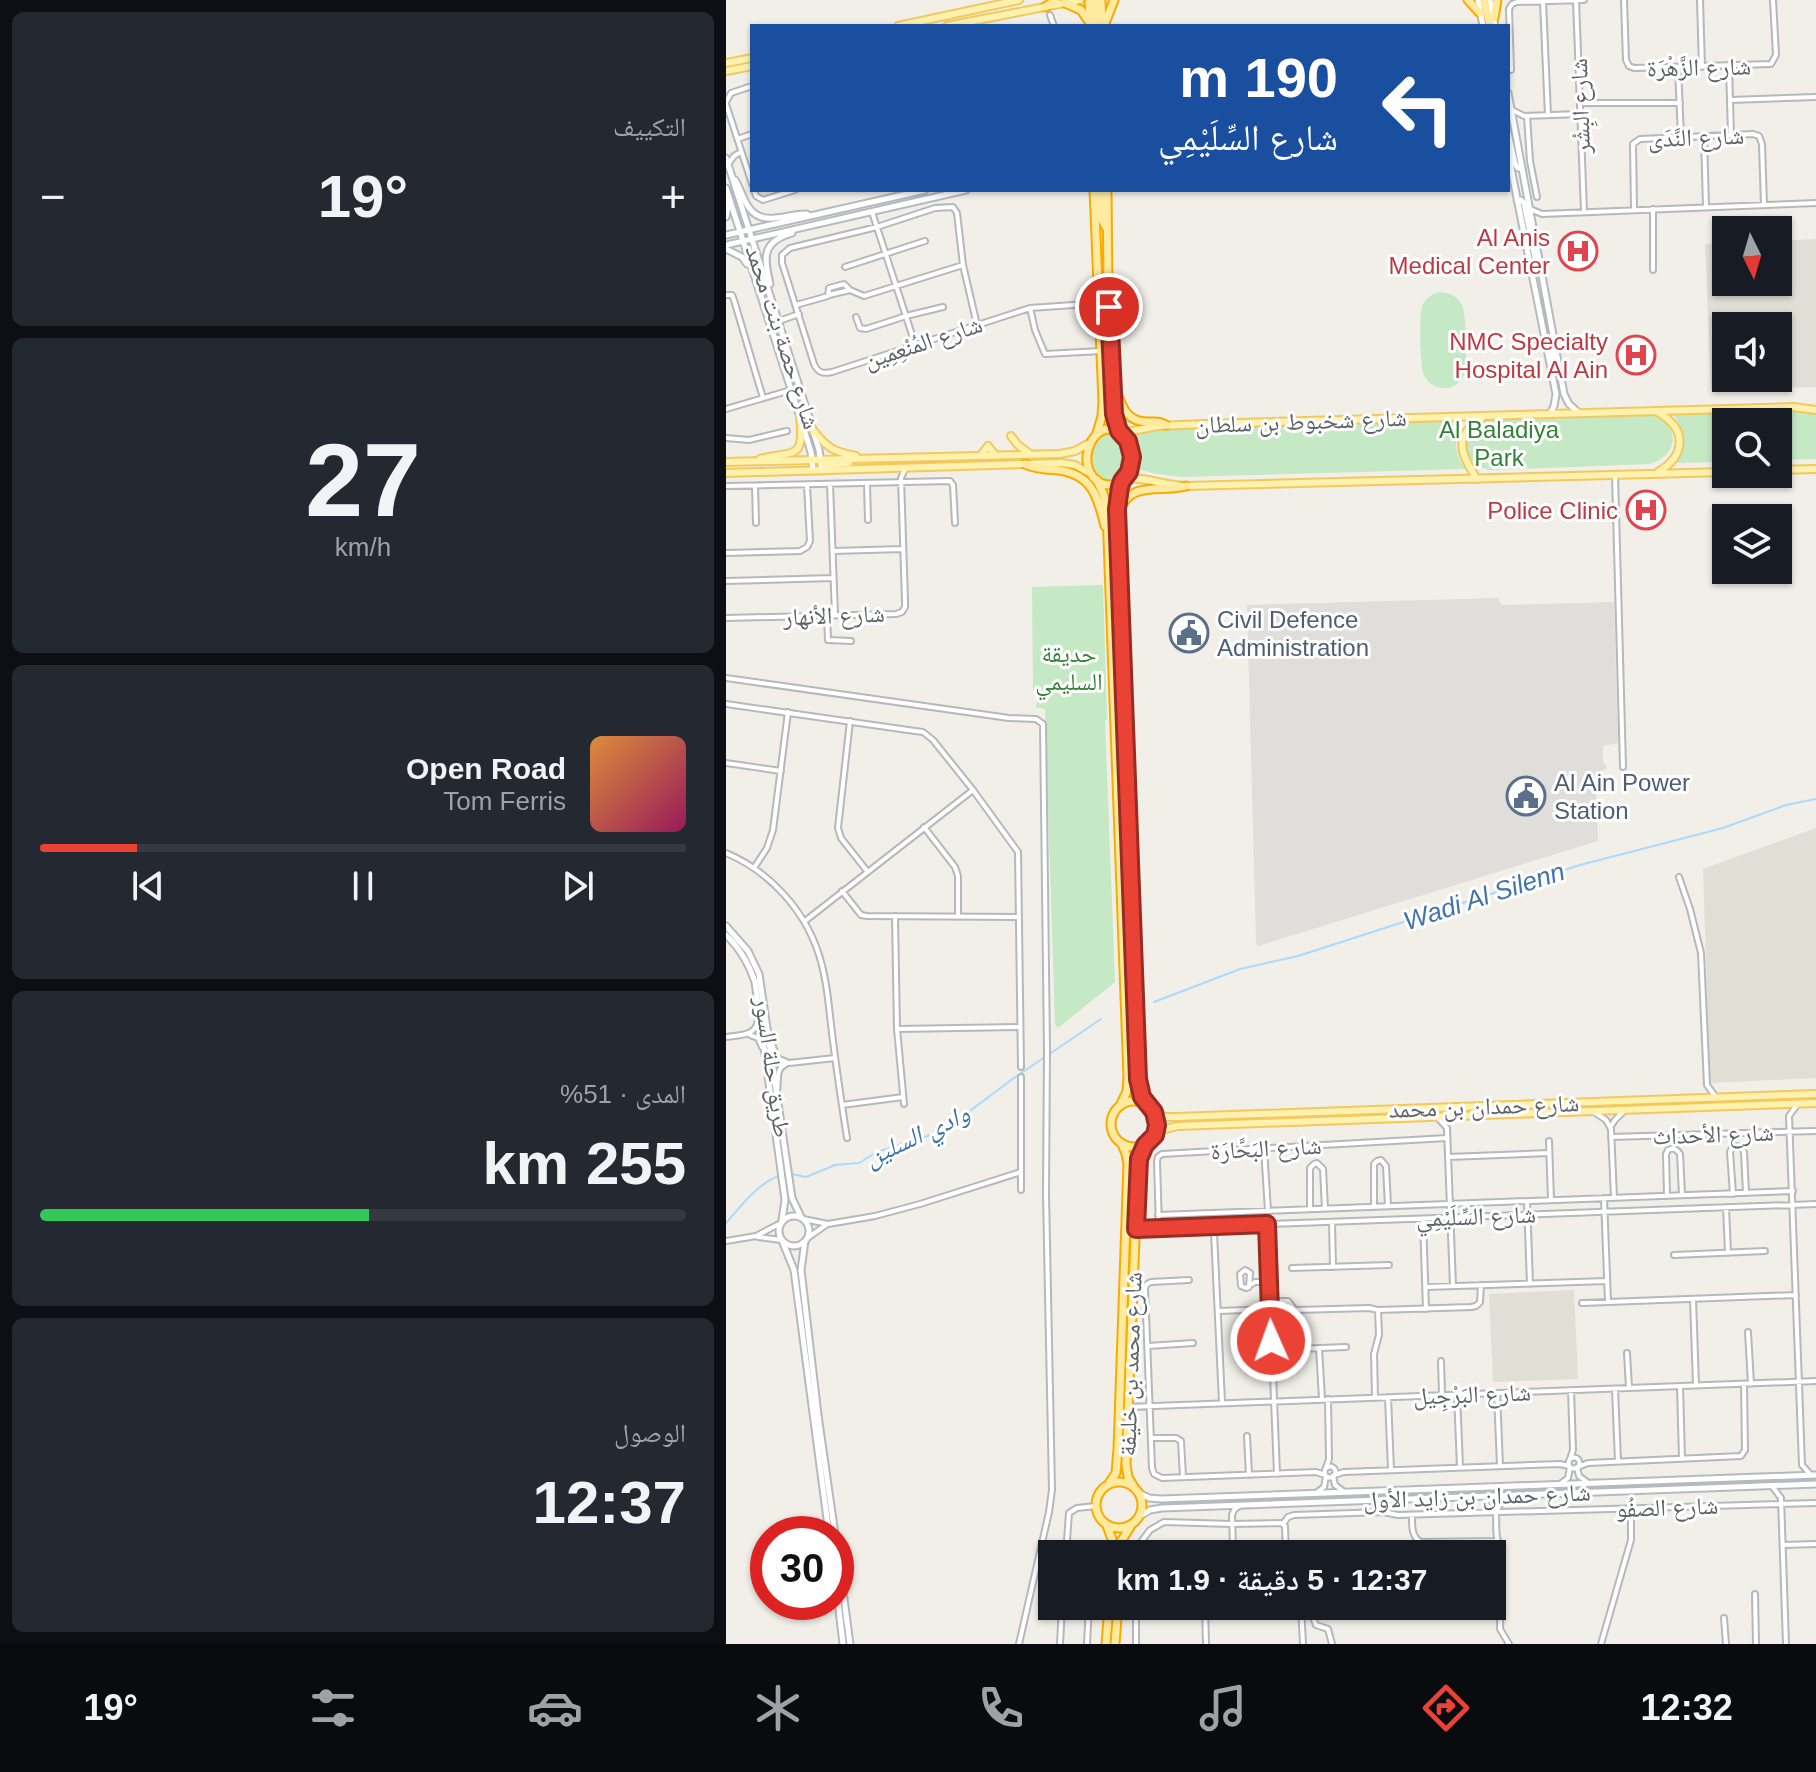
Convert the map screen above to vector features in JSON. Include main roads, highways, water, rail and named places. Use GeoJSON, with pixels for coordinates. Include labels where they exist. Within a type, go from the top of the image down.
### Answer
{"type":"FeatureCollection","features":[{"type":"Feature","properties":{"kind":"highway"},"geometry":{"type":"LineString","coordinates":[[1045,7],[1056,0]]}},
{"type":"Feature","properties":{"kind":"highway"},"geometry":{"type":"LineString","coordinates":[[1089,0],[1096,24]]}},
{"type":"Feature","properties":{"kind":"highway"},"geometry":{"type":"LineString","coordinates":[[1096,24],[1098,0]]}},
{"type":"Feature","properties":{"kind":"highway"},"geometry":{"type":"LineString","coordinates":[[1097,24],[1114,0]]}},
{"type":"Feature","properties":{"kind":"highway"},"geometry":{"type":"LineString","coordinates":[[1468,0],[1480,13]]}},
{"type":"Feature","properties":{"kind":"highway"},"geometry":{"type":"LineString","coordinates":[[1487,0],[1493,23]]}},
{"type":"Feature","properties":{"kind":"highway"},"geometry":{"type":"LineString","coordinates":[[1493,23],[1497,0]]}},
{"type":"Feature","properties":{"kind":"highway"},"geometry":{"type":"LineString","coordinates":[[1065,3],[1081,10],[1095,24]]}},
{"type":"Feature","properties":{"kind":"highway"},"geometry":{"type":"LineString","coordinates":[[1097,192],[1102,220],[1107,228]]}},
{"type":"Feature","properties":{"kind":"highway"},"geometry":{"type":"LineString","coordinates":[[1097,192],[1103,401],[1088,459],[1104,496],[1108,537],[1128,1077],[1127,1091],[1112,1118],[1111,1128],[1122,1144],[1135,1147],[1145,1145],[1155,1135],[1157,1121],[1138,1084],[1117,523],[1117,498],[1132,457],[1128,441],[1120,432],[1114,414],[1107,192]]}},
{"type":"Feature","properties":{"kind":"highway"},"geometry":{"type":"LineString","coordinates":[[1112,383],[1127,415],[1136,420],[1166,425]]}},
{"type":"Feature","properties":{"kind":"highway"},"geometry":{"type":"LineString","coordinates":[[1097,433],[1109,429],[1120,432]]}},
{"type":"Feature","properties":{"kind":"highway"},"geometry":{"type":"LineString","coordinates":[[1025,464],[1067,472],[1088,483],[1097,498],[1108,537]]}},
{"type":"Feature","properties":{"kind":"highway"},"geometry":{"type":"LineString","coordinates":[[1094,477],[1110,485],[1123,480]]}},
{"type":"Feature","properties":{"kind":"highway"},"geometry":{"type":"LineString","coordinates":[[1117,523],[1122,504],[1133,493],[1144,489],[1186,486]]}},
{"type":"Feature","properties":{"kind":"highway"},"geometry":{"type":"LineString","coordinates":[[1120,1106],[1133,1101],[1147,1105]]}},
{"type":"Feature","properties":{"kind":"highway","name":"شارع محمد بن خليفة"},"geometry":{"type":"LineString","coordinates":[[1108,1485],[1116,1473],[1118,1449],[1128,1164],[1122,1144]]}},
{"type":"Feature","properties":{"kind":"highway","name":"شارع محمد بن خليفة"},"geometry":{"type":"LineString","coordinates":[[1136,1490],[1126,1469],[1138,1165],[1145,1145]]}},
{"type":"Feature","properties":{"kind":"highway"},"geometry":{"type":"LineString","coordinates":[[1112,1540],[1096,1506],[1098,1496],[1108,1485],[1121,1482],[1136,1490],[1142,1507],[1140,1516],[1122,1540]]}},
{"type":"Feature","properties":{"kind":"highway"},"geometry":{"type":"LineString","coordinates":[[1105,1524],[1115,1528],[1131,1525]]}},
{"type":"Feature","properties":{"kind":"highway"},"geometry":{"type":"LineString","coordinates":[[1106,1644],[1108,1620]]}},
{"type":"Feature","properties":{"kind":"highway"},"geometry":{"type":"LineString","coordinates":[[1116,1643],[1117,1620]]}},
{"type":"Feature","properties":{"kind":"main road"},"geometry":{"type":"LineString","coordinates":[[907,24],[1019,0]]}},
{"type":"Feature","properties":{"kind":"main road"},"geometry":{"type":"LineString","coordinates":[[957,24],[1080,0]]}},
{"type":"Feature","properties":{"kind":"main road"},"geometry":{"type":"LineString","coordinates":[[1478,0],[1483,24]]}},
{"type":"Feature","properties":{"kind":"main road"},"geometry":{"type":"LineString","coordinates":[[728,62],[750,58]]}},
{"type":"Feature","properties":{"kind":"main road"},"geometry":{"type":"LineString","coordinates":[[726,74],[750,66]]}},
{"type":"Feature","properties":{"kind":"main road"},"geometry":{"type":"LineString","coordinates":[[1510,104],[1560,370],[1567,401],[1580,414]]}},
{"type":"Feature","properties":{"kind":"main road"},"geometry":{"type":"LineString","coordinates":[[1510,142],[1515,164],[1522,171]]}},
{"type":"Feature","properties":{"kind":"main road","name":"شارع حصة بنت محمد"},"geometry":{"type":"LineString","coordinates":[[727,155],[813,430],[822,471]]}},
{"type":"Feature","properties":{"kind":"main road"},"geometry":{"type":"LineString","coordinates":[[1510,163],[1556,397],[1549,415]]}},
{"type":"Feature","properties":{"kind":"main road"},"geometry":{"type":"LineString","coordinates":[[1515,189],[1522,171]]}},
{"type":"Feature","properties":{"kind":"main road"},"geometry":{"type":"LineString","coordinates":[[731,175],[747,206],[756,215],[774,218],[812,215]]}},
{"type":"Feature","properties":{"kind":"main road","name":"شارع حصة بنت محمد"},"geometry":{"type":"LineString","coordinates":[[726,188],[800,417],[813,471]]}},
{"type":"Feature","properties":{"kind":"main road"},"geometry":{"type":"LineString","coordinates":[[726,235],[916,192]]}},
{"type":"Feature","properties":{"kind":"main road"},"geometry":{"type":"LineString","coordinates":[[726,247],[957,192]]}},
{"type":"Feature","properties":{"kind":"main road"},"geometry":{"type":"LineString","coordinates":[[726,199],[726,217]]}},
{"type":"Feature","properties":{"kind":"main road"},"geometry":{"type":"LineString","coordinates":[[1517,200],[1524,203],[1536,262],[1542,273]]}},
{"type":"Feature","properties":{"kind":"main road"},"geometry":{"type":"LineString","coordinates":[[770,293],[765,260],[768,248],[777,238],[812,225]]}},
{"type":"Feature","properties":{"kind":"main road"},"geometry":{"type":"LineString","coordinates":[[726,247],[746,262],[757,286]]}},
{"type":"Feature","properties":{"kind":"main road"},"geometry":{"type":"LineString","coordinates":[[1545,341],[1550,346],[1555,368],[1560,370]]}},
{"type":"Feature","properties":{"kind":"main road","name":"شارع شخبوط بن سلطان"},"geometry":{"type":"LineString","coordinates":[[1120,432],[1166,425],[1816,408]]}},
{"type":"Feature","properties":{"kind":"main road"},"geometry":{"type":"LineString","coordinates":[[1655,474],[1673,461],[1680,443],[1674,424],[1657,412]]}},
{"type":"Feature","properties":{"kind":"main road"},"geometry":{"type":"LineString","coordinates":[[1477,479],[1463,458],[1462,445],[1468,429],[1485,416]]}},
{"type":"Feature","properties":{"kind":"main road"},"geometry":{"type":"LineString","coordinates":[[754,461],[796,450],[802,440],[800,417]]}},
{"type":"Feature","properties":{"kind":"main road"},"geometry":{"type":"LineString","coordinates":[[813,430],[834,451],[872,459]]}},
{"type":"Feature","properties":{"kind":"main road"},"geometry":{"type":"LineString","coordinates":[[1011,436],[1030,454]]}},
{"type":"Feature","properties":{"kind":"main road"},"geometry":{"type":"LineString","coordinates":[[728,461],[1067,453],[1090,443]]}},
{"type":"Feature","properties":{"kind":"main road"},"geometry":{"type":"LineString","coordinates":[[833,470],[825,464],[882,462],[896,458]]}},
{"type":"Feature","properties":{"kind":"main road"},"geometry":{"type":"LineString","coordinates":[[726,473],[1068,464],[1094,477]]}},
{"type":"Feature","properties":{"kind":"main road"},"geometry":{"type":"LineString","coordinates":[[1792,470],[1816,469]]}},
{"type":"Feature","properties":{"kind":"main road"},"geometry":{"type":"LineString","coordinates":[[1123,480],[1142,479],[1186,486],[1712,472]]}},
{"type":"Feature","properties":{"kind":"main road","name":"طريق حلة السور"},"geometry":{"type":"LineString","coordinates":[[726,926],[748,951],[759,974],[777,1094],[784,1168],[785,1200],[781,1222]]}},
{"type":"Feature","properties":{"kind":"main road","name":"طريق حلة السور"},"geometry":{"type":"LineString","coordinates":[[726,935],[740,950],[755,982],[784,1168]]}},
{"type":"Feature","properties":{"kind":"main road","name":"شارع حمدان بن محمد"},"geometry":{"type":"LineString","coordinates":[[1154,1112],[1171,1118],[1816,1094]]}},
{"type":"Feature","properties":{"kind":"main road","name":"شارع حمدان بن محمد"},"geometry":{"type":"LineString","coordinates":[[1155,1135],[1178,1126],[1816,1103]]}},
{"type":"Feature","properties":{"kind":"main road","name":"طريق حلة السور"},"geometry":{"type":"LineString","coordinates":[[785,1180],[802,1218]]}},
{"type":"Feature","properties":{"kind":"main road"},"geometry":{"type":"LineString","coordinates":[[827,1516],[794,1270],[778,1234],[781,1222],[790,1216],[802,1218],[809,1227],[801,1270],[833,1516]]}},
{"type":"Feature","properties":{"kind":"main road"},"geometry":{"type":"LineString","coordinates":[[782,1241],[796,1246],[806,1240]]}},
{"type":"Feature","properties":{"kind":"main road","name":"شارع حمدان بن زايد الأول"},"geometry":{"type":"LineString","coordinates":[[1136,1490],[1149,1498],[1161,1499],[1814,1475]]}},
{"type":"Feature","properties":{"kind":"main road","name":"شارع حمدان بن زايد الأول"},"geometry":{"type":"LineString","coordinates":[[1140,1516],[1162,1508],[1222,1505],[1816,1484]]}},
{"type":"Feature","properties":{"kind":"main road"},"geometry":{"type":"LineString","coordinates":[[840,1620],[843,1644]]}},
{"type":"Feature","properties":{"kind":"main road"},"geometry":{"type":"LineString","coordinates":[[847,1620],[850,1644]]}},
{"type":"Feature","properties":{"kind":"waterway","name":"Wadi Al Silenn"},"geometry":{"type":"LineString","coordinates":[[1154,1002],[1240,969],[1298,956],[1580,865],[1723,828],[1786,805],[1816,799]]}},
{"type":"Feature","properties":{"kind":"waterway","name":"وادي السلين"},"geometry":{"type":"LineString","coordinates":[[792,1174],[806,1177],[835,1165],[859,1163],[877,1152],[934,1134],[959,1121],[1014,1078],[1101,1019]]}},
{"type":"Feature","properties":{"kind":"waterway","name":"وادي السلين"},"geometry":{"type":"LineString","coordinates":[[726,1223],[758,1189],[781,1175]]}},
{"type":"Feature","properties":{"kind":"place","name":"Al Anis Medical Center"},"geometry":{"type":"Point","coordinates":[1578,251]}},
{"type":"Feature","properties":{"kind":"place","name":"NMC Specialty Hospital Al Ain"},"geometry":{"type":"Point","coordinates":[1636,355]}},
{"type":"Feature","properties":{"kind":"place","name":"Police Clinic"},"geometry":{"type":"Point","coordinates":[1646,510]}},
{"type":"Feature","properties":{"kind":"place","name":"Civil Defence Administration"},"geometry":{"type":"Point","coordinates":[1189,633]}},
{"type":"Feature","properties":{"kind":"place","name":"Al Ain Power Station"},"geometry":{"type":"Point","coordinates":[1526,796]}},
{"type":"Feature","properties":{"kind":"park label","name":"Al Baladiya Park"},"geometry":{"type":"Point","coordinates":[1499,443]}},
{"type":"Feature","properties":{"kind":"park label","name":"حديقة السليمي"},"geometry":{"type":"Point","coordinates":[1069,667]}}]}
